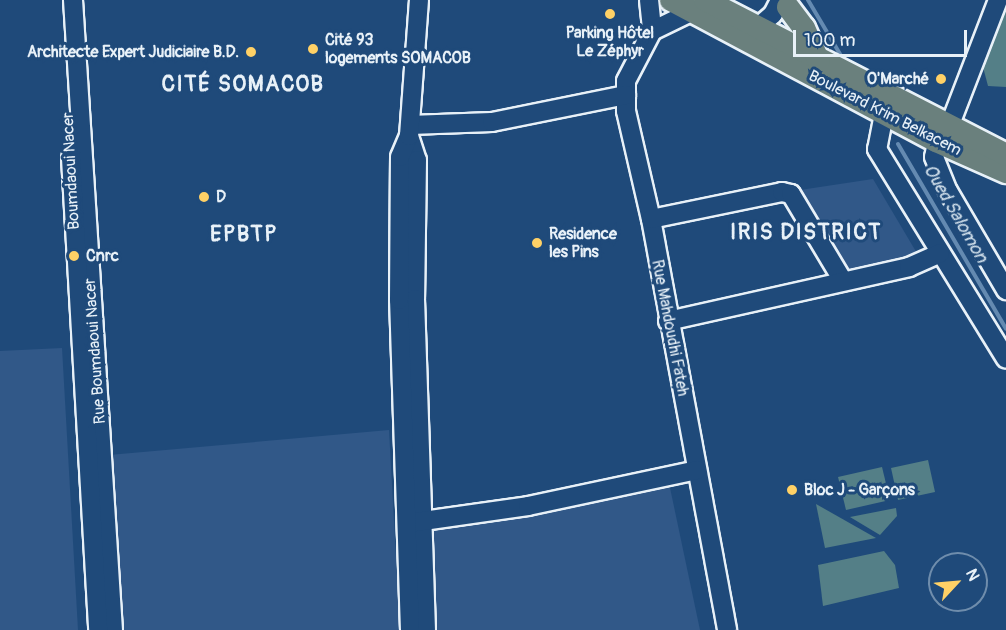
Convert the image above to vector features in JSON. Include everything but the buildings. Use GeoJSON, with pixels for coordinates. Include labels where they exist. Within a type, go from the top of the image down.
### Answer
{"type":"FeatureCollection","features":[{"type":"Feature","properties":{"kind":"main road","name":"Boulevard Krim Belkacem"},"geometry":{"type":"LineString","coordinates":[[670,0],[698,6],[757,28],[775,47],[819,60],[946,139],[1006,172]]}},
{"type":"Feature","properties":{"kind":"main road"},"geometry":{"type":"LineString","coordinates":[[784,2],[804,28],[819,60]]}},
{"type":"Feature","properties":{"kind":"main road","name":"Boulevard Krim Belkacem"},"geometry":{"type":"LineString","coordinates":[[698,6],[775,47],[884,114],[946,139],[1006,154]]}},
{"type":"Feature","properties":{"kind":"street","name":"Boumdaoui Nacer"},"geometry":{"type":"LineString","coordinates":[[62,0],[98,630]]}},
{"type":"Feature","properties":{"kind":"street","name":"Rue Boumdaoui Nacer"},"geometry":{"type":"LineString","coordinates":[[73,0],[113,630]]}},
{"type":"Feature","properties":{"kind":"street"},"geometry":{"type":"LineString","coordinates":[[419,0],[409,130],[400,157],[399,300],[414,523],[426,630]]}},
{"type":"Feature","properties":{"kind":"street"},"geometry":{"type":"LineString","coordinates":[[649,0],[652,31],[698,6]]}},
{"type":"Feature","properties":{"kind":"street"},"geometry":{"type":"LineString","coordinates":[[998,0],[946,139],[934,157],[948,191],[1006,290]]}},
{"type":"Feature","properties":{"kind":"street"},"geometry":{"type":"LineString","coordinates":[[757,28],[784,2]]}},
{"type":"Feature","properties":{"kind":"street"},"geometry":{"type":"LineString","coordinates":[[775,47],[790,22],[784,2]]}},
{"type":"Feature","properties":{"kind":"street","name":"Rue Mahdoudhi Fateh"},"geometry":{"type":"LineString","coordinates":[[652,31],[626,81],[626,111],[651,219],[668,321],[728,630]]}},
{"type":"Feature","properties":{"kind":"street"},"geometry":{"type":"LineString","coordinates":[[409,130],[492,122],[626,95]]}},
{"type":"Feature","properties":{"kind":"street"},"geometry":{"type":"LineString","coordinates":[[884,114],[877,149],[1006,359]]}},
{"type":"Feature","properties":{"kind":"street"},"geometry":{"type":"LineString","coordinates":[[651,219],[782,192],[791,194],[843,281]]}},
{"type":"Feature","properties":{"kind":"street"},"geometry":{"type":"LineString","coordinates":[[668,321],[909,267],[940,253]]}},
{"type":"Feature","properties":{"kind":"street"},"geometry":{"type":"LineString","coordinates":[[414,523],[528,506],[696,470]]}},
{"type":"Feature","properties":{"kind":"street"},"geometry":{"type":"LineString","coordinates":[[410,630],[414,523]]}},
{"type":"Feature","properties":{"kind":"shaded area"},"geometry":{"type":"Polygon","coordinates":[[[873,179],[921,260],[854,276],[800,190],[873,179]]]}},
{"type":"Feature","properties":{"kind":"shaded area"},"geometry":{"type":"Polygon","coordinates":[[[62,348],[78,630],[0,630],[0,351],[62,348]]]}},
{"type":"Feature","properties":{"kind":"shaded area"},"geometry":{"type":"Polygon","coordinates":[[[389,430],[400,630],[119,630],[109,455],[389,430]]]}},
{"type":"Feature","properties":{"kind":"shaded area"},"geometry":{"type":"Polygon","coordinates":[[[669,483],[700,630],[436,630],[432,529],[669,483]]]}},
{"type":"Feature","properties":{"kind":"green space"},"geometry":{"type":"Polygon","coordinates":[[[1006,8],[1006,87],[988,86],[983,67],[1006,8]]]}},
{"type":"Feature","properties":{"kind":"green space"},"geometry":{"type":"Polygon","coordinates":[[[928,460],[935,492],[898,500],[891,468],[928,460]]]}},
{"type":"Feature","properties":{"kind":"green space"},"geometry":{"type":"Polygon","coordinates":[[[882,467],[890,500],[846,510],[838,477],[882,467]]]}},
{"type":"Feature","properties":{"kind":"green space"},"geometry":{"type":"Polygon","coordinates":[[[816,504],[876,538],[825,548],[816,504]]]}},
{"type":"Feature","properties":{"kind":"green space"},"geometry":{"type":"Polygon","coordinates":[[[896,508],[897,516],[880,535],[850,517],[896,508]]]}},
{"type":"Feature","properties":{"kind":"green space"},"geometry":{"type":"Polygon","coordinates":[[[884,551],[895,565],[899,588],[823,606],[818,565],[884,551]]]}},
{"type":"Feature","properties":{"kind":"waterway","name":"Oued Salomon"},"geometry":{"type":"LineString","coordinates":[[808,0],[840,54]]}},
{"type":"Feature","properties":{"kind":"waterway","name":"Oued Salomon"},"geometry":{"type":"LineString","coordinates":[[898,144],[1006,329]]}},
{"type":"Feature","properties":{"kind":"place","name":"Parking Hôtel Le Zéphyr"},"geometry":{"type":"Point","coordinates":[610,14]}},
{"type":"Feature","properties":{"kind":"place","name":"Cité 93 logements SOMACOB"},"geometry":{"type":"Point","coordinates":[313,49]}},
{"type":"Feature","properties":{"kind":"place","name":"Architecte Expert Judiciaire B.D."},"geometry":{"type":"Point","coordinates":[251,52]}},
{"type":"Feature","properties":{"kind":"place","name":"O'Marché"},"geometry":{"type":"Point","coordinates":[941,79]}},
{"type":"Feature","properties":{"kind":"place","name":"D"},"geometry":{"type":"Point","coordinates":[204,197]}},
{"type":"Feature","properties":{"kind":"place","name":"Residence les Pins"},"geometry":{"type":"Point","coordinates":[537,243]}},
{"type":"Feature","properties":{"kind":"place","name":"Cnrc"},"geometry":{"type":"Point","coordinates":[74,256]}},
{"type":"Feature","properties":{"kind":"place","name":"Bloc J - Garçons"},"geometry":{"type":"Point","coordinates":[792,490]}},
{"type":"Feature","properties":{"kind":"district","name":"CITÉ SOMACOB"},"geometry":{"type":"Point","coordinates":[243,85]}},
{"type":"Feature","properties":{"kind":"district","name":"IRIS DISTRICT"},"geometry":{"type":"Point","coordinates":[806,233]}},
{"type":"Feature","properties":{"kind":"district","name":"EPBTP"},"geometry":{"type":"Point","coordinates":[244,235]}}]}
